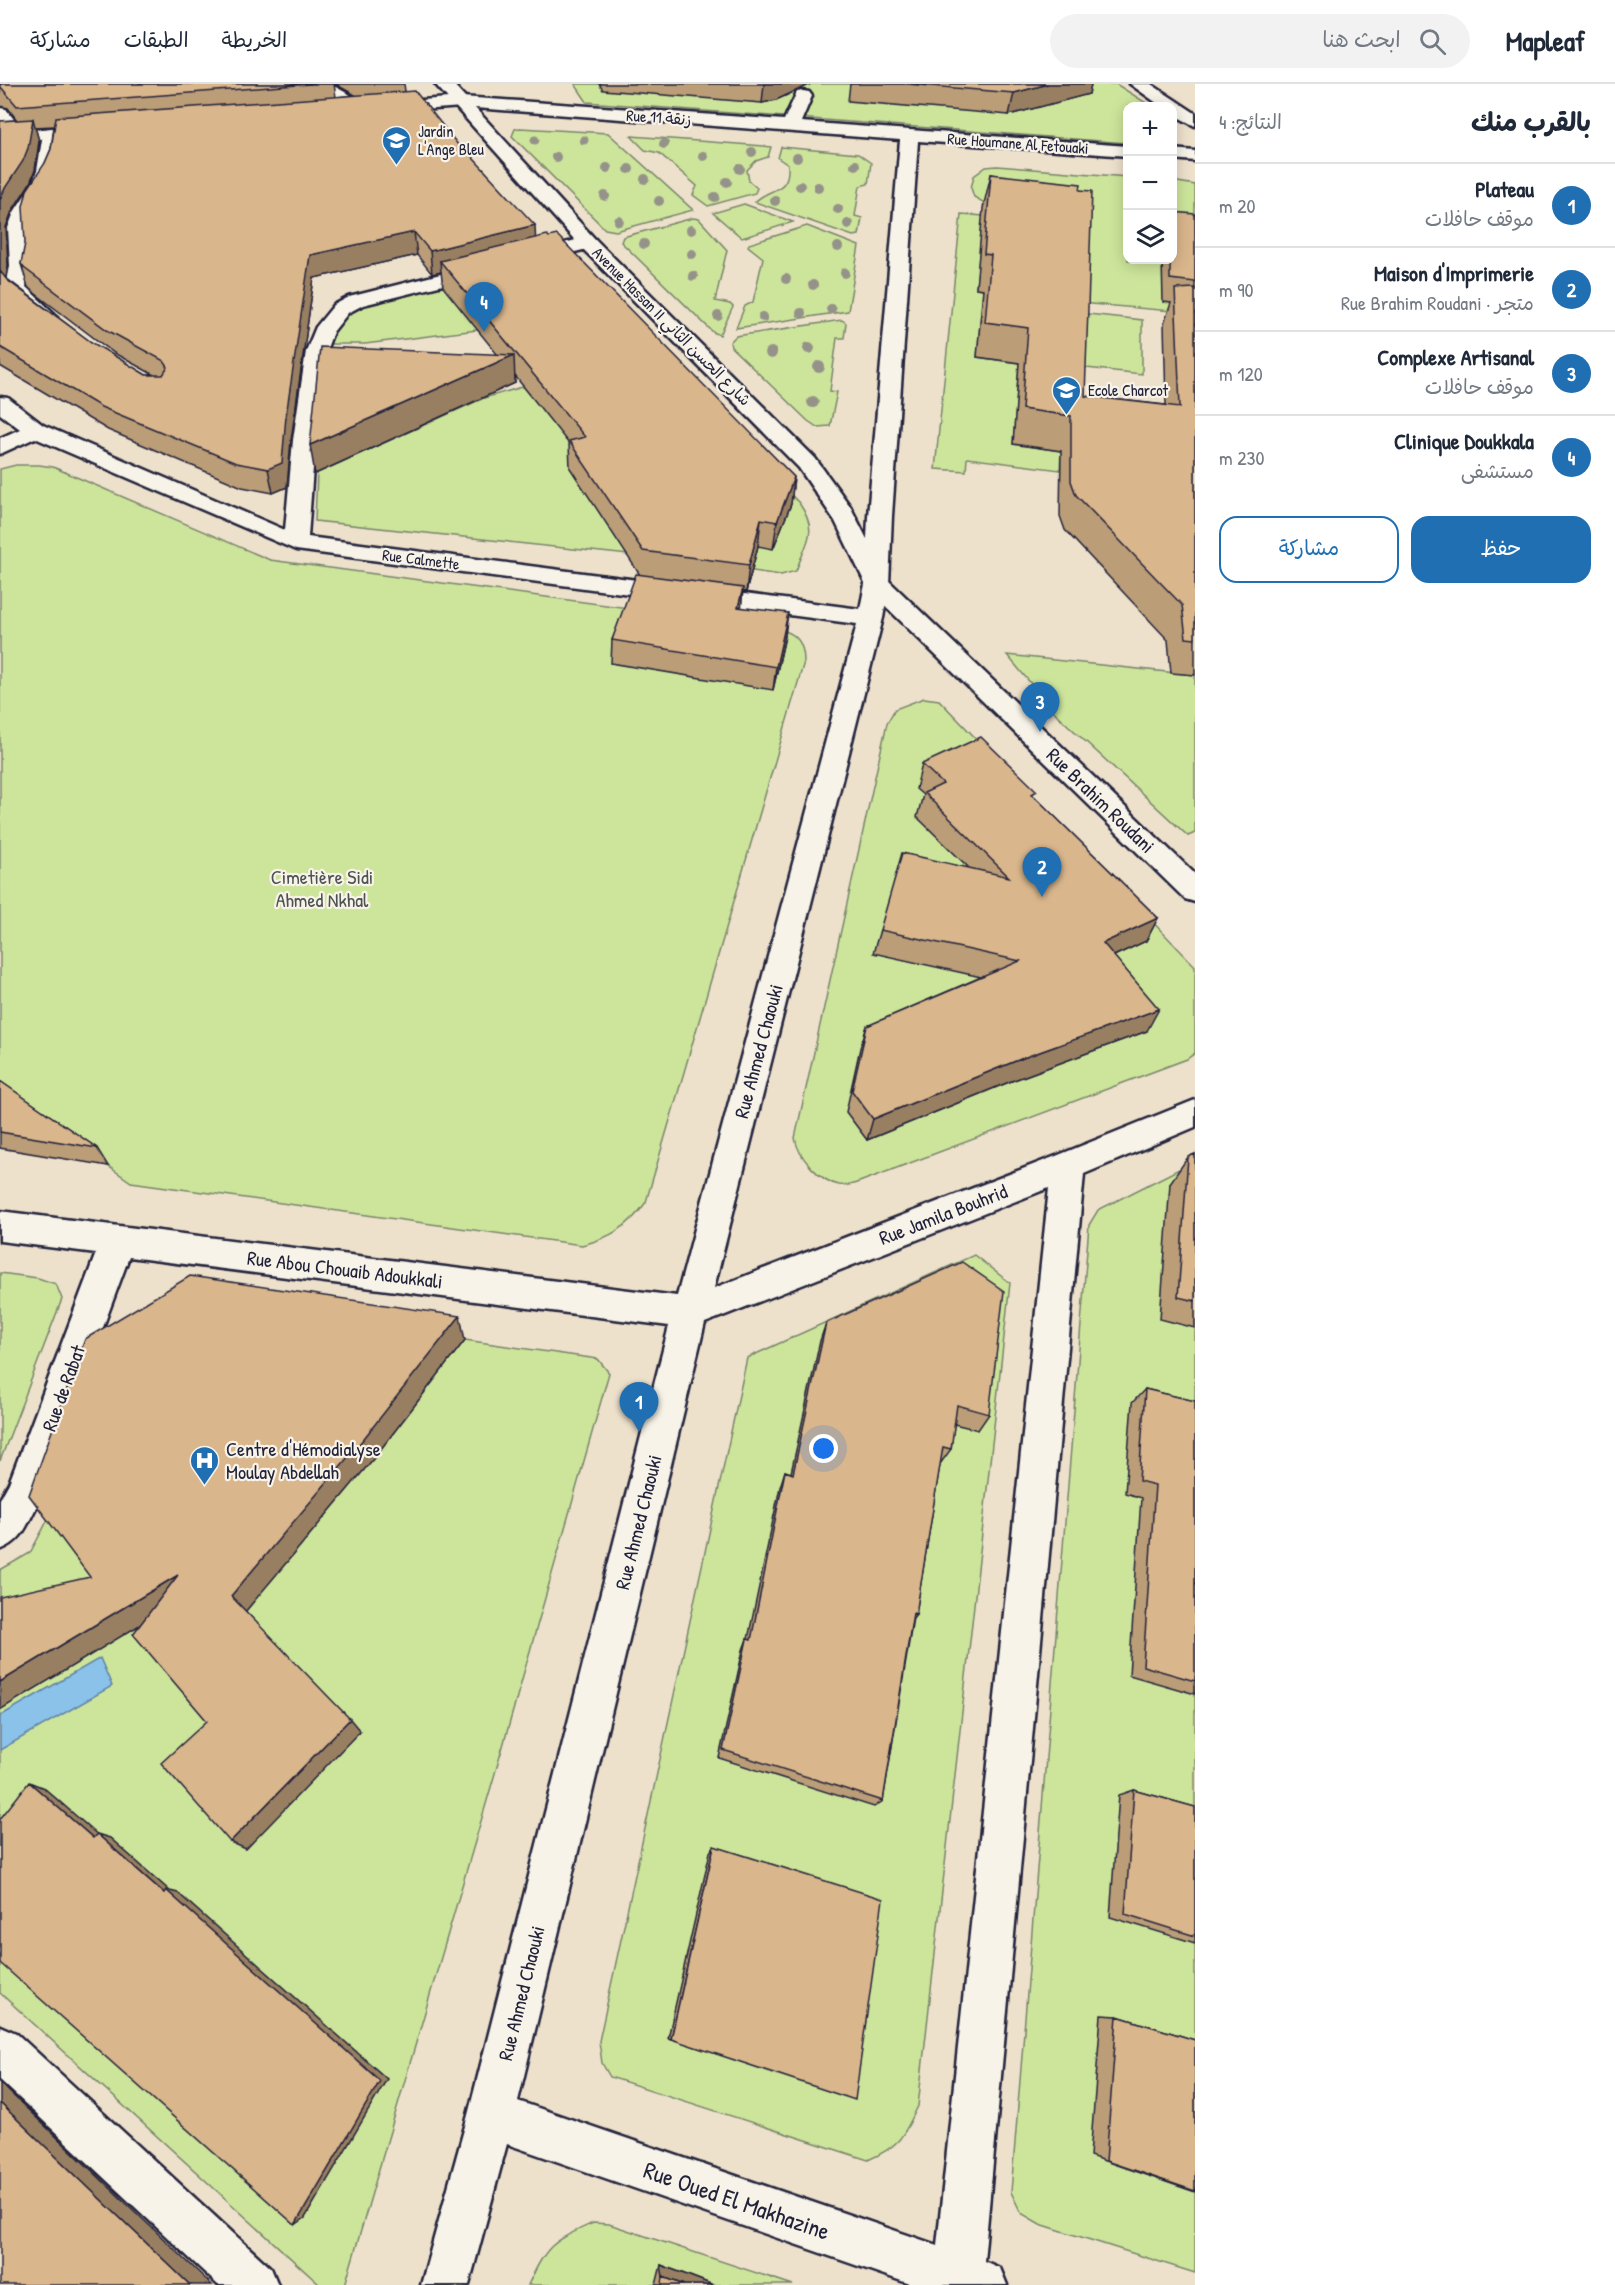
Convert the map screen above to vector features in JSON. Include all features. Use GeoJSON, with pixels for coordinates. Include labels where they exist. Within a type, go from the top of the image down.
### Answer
{"type":"FeatureCollection","features":[{"type":"Feature","properties":{"kind":"street"},"geometry":{"type":"LineString","coordinates":[[317,84],[365,110]]}},
{"type":"Feature","properties":{"kind":"street","name":"Avenue Hassan II شارع الحسن الثاني"},"geometry":{"type":"LineString","coordinates":[[444,84],[588,243],[807,463],[827,486],[851,526],[877,584]]}},
{"type":"Feature","properties":{"kind":"street"},"geometry":{"type":"LineString","coordinates":[[1139,84],[1195,121]]}},
{"type":"Feature","properties":{"kind":"street"},"geometry":{"type":"LineString","coordinates":[[333,112],[462,102],[500,88]]}},
{"type":"Feature","properties":{"kind":"street"},"geometry":{"type":"LineString","coordinates":[[790,127],[803,96]]}},
{"type":"Feature","properties":{"kind":"street","name":"Rue 11 زنقة"},"geometry":{"type":"LineString","coordinates":[[462,102],[909,136]]}},
{"type":"Feature","properties":{"kind":"street"},"geometry":{"type":"LineString","coordinates":[[0,113],[9,136],[113,129]]}},
{"type":"Feature","properties":{"kind":"street"},"geometry":{"type":"LineString","coordinates":[[52,133],[46,171],[41,184],[23,212],[18,228],[20,266],[16,287],[23,297],[66,329]]}},
{"type":"Feature","properties":{"kind":"street","name":"Rue Houmane Al Fetouaki"},"geometry":{"type":"LineString","coordinates":[[909,136],[1123,151]]}},
{"type":"Feature","properties":{"kind":"street","name":"Rue Ahmed Chaouki"},"geometry":{"type":"LineString","coordinates":[[445,2285],[491,2115],[690,1313],[871,618],[877,584],[880,516],[909,136]]}},
{"type":"Feature","properties":{"kind":"street"},"geometry":{"type":"LineString","coordinates":[[1177,154],[1195,156]]}},
{"type":"Feature","properties":{"kind":"street"},"geometry":{"type":"LineString","coordinates":[[296,543],[304,440],[316,351],[323,331],[341,309],[356,301],[588,243]]}},
{"type":"Feature","properties":{"kind":"street","name":"Rue Calmette"},"geometry":{"type":"LineString","coordinates":[[0,403],[35,430],[296,543],[871,618]]}},
{"type":"Feature","properties":{"kind":"street"},"geometry":{"type":"LineString","coordinates":[[0,447],[35,430]]}},
{"type":"Feature","properties":{"kind":"street","name":"Rue Brahim Roudani"},"geometry":{"type":"LineString","coordinates":[[877,584],[1195,891]]}},
{"type":"Feature","properties":{"kind":"street","name":"Rue Jamila Bouhrid"},"geometry":{"type":"LineString","coordinates":[[690,1313],[1068,1166],[1195,1113]]}},
{"type":"Feature","properties":{"kind":"street"},"geometry":{"type":"LineString","coordinates":[[970,2280],[1068,1166]]}},
{"type":"Feature","properties":{"kind":"street","name":"Rue Abou Chouaib Adoukkali"},"geometry":{"type":"LineString","coordinates":[[0,1226],[690,1313]]}},
{"type":"Feature","properties":{"kind":"street","name":"Rue de Rabat"},"geometry":{"type":"LineString","coordinates":[[0,1531],[8,1524],[24,1493],[118,1240]]}},
{"type":"Feature","properties":{"kind":"street"},"geometry":{"type":"LineString","coordinates":[[0,2049],[254,2285]]}},
{"type":"Feature","properties":{"kind":"street","name":"Rue Oued El Makhazine"},"geometry":{"type":"LineString","coordinates":[[491,2115],[970,2280]]}},
{"type":"Feature","properties":{"kind":"green space"},"geometry":{"type":"Polygon","coordinates":[[[575,84],[1116,84],[1145,102],[1123,102],[1123,143],[587,102],[575,84]]]}},
{"type":"Feature","properties":{"kind":"green space"},"geometry":{"type":"Polygon","coordinates":[[[515,129],[608,133],[693,210],[616,231],[605,229],[512,136],[515,129]]]}},
{"type":"Feature","properties":{"kind":"green space"},"geometry":{"type":"Polygon","coordinates":[[[631,136],[771,147],[768,157],[756,161],[747,170],[749,181],[757,188],[755,193],[708,206],[693,195],[697,186],[659,153],[645,150],[631,136]]]}},
{"type":"Feature","properties":{"kind":"green space"},"geometry":{"type":"Polygon","coordinates":[[[781,147],[858,154],[871,163],[868,184],[860,186],[855,216],[862,218],[859,235],[853,236],[755,202],[786,181],[788,165],[778,158],[781,147]]]}},
{"type":"Feature","properties":{"kind":"green space"},"geometry":{"type":"Polygon","coordinates":[[[986,167],[1123,177],[1123,264],[1174,264],[1195,313],[1079,303],[992,207],[974,197],[971,188],[974,176],[986,167]]]}},
{"type":"Feature","properties":{"kind":"green space"},"geometry":{"type":"Polygon","coordinates":[[[1177,182],[1195,185],[1195,224],[1177,223],[1177,182]]]}},
{"type":"Feature","properties":{"kind":"green space"},"geometry":{"type":"Polygon","coordinates":[[[744,204],[793,222],[742,238],[713,213],[744,204]]]}},
{"type":"Feature","properties":{"kind":"green space"},"geometry":{"type":"Polygon","coordinates":[[[961,214],[983,216],[976,288],[983,289],[977,357],[1019,363],[1013,444],[1061,451],[1060,470],[967,458],[966,471],[935,469],[961,214]]]}},
{"type":"Feature","properties":{"kind":"green space"},"geometry":{"type":"Polygon","coordinates":[[[693,218],[699,219],[727,250],[715,301],[730,304],[733,307],[720,335],[713,332],[621,242],[623,237],[693,218]]]}},
{"type":"Feature","properties":{"kind":"green space"},"geometry":{"type":"Polygon","coordinates":[[[807,226],[859,246],[848,311],[736,328],[745,306],[753,302],[763,258],[748,246],[749,244],[807,226]]]}},
{"type":"Feature","properties":{"kind":"green space"},"geometry":{"type":"Polygon","coordinates":[[[558,257],[477,330],[365,344],[330,344],[338,326],[351,309],[558,257]]]}},
{"type":"Feature","properties":{"kind":"green space"},"geometry":{"type":"Polygon","coordinates":[[[1079,313],[1142,320],[1142,374],[1077,367],[1079,313]]]}},
{"type":"Feature","properties":{"kind":"green space"},"geometry":{"type":"Polygon","coordinates":[[[842,320],[846,323],[844,338],[837,338],[830,391],[837,392],[830,426],[817,427],[808,421],[731,347],[730,342],[736,336],[842,320]]]}},
{"type":"Feature","properties":{"kind":"green space"},"geometry":{"type":"Polygon","coordinates":[[[652,350],[799,503],[809,522],[810,529],[807,544],[796,571],[781,575],[666,559],[315,521],[317,473],[484,398],[652,350]]]}},
{"type":"Feature","properties":{"kind":"green space","name":"Cimetière Sidi Ahmed Nkhal"},"geometry":{"type":"Polygon","coordinates":[[[16,465],[53,467],[270,560],[763,626],[780,629],[797,639],[801,645],[804,662],[646,1202],[626,1224],[602,1239],[582,1245],[131,1182],[0,1091],[0,469],[16,465]]]}},
{"type":"Feature","properties":{"kind":"green space"},"geometry":{"type":"Polygon","coordinates":[[[1007,655],[1195,675],[1195,833],[1188,836],[1058,716],[1007,655]]]}},
{"type":"Feature","properties":{"kind":"green space"},"geometry":{"type":"Polygon","coordinates":[[[924,698],[939,700],[1195,966],[1195,1053],[1187,1059],[862,1181],[839,1185],[825,1179],[811,1167],[800,1153],[795,1138],[887,723],[895,709],[924,698]]]}},
{"type":"Feature","properties":{"kind":"green space"},"geometry":{"type":"Polygon","coordinates":[[[1195,1161],[1195,2273],[1040,2224],[1021,2213],[1011,2192],[1089,1225],[1098,1210],[1195,1161]]]}},
{"type":"Feature","properties":{"kind":"green space"},"geometry":{"type":"Polygon","coordinates":[[[974,1255],[1010,1283],[918,2106],[908,2126],[894,2145],[868,2160],[610,2077],[602,2063],[599,2041],[747,1358],[974,1255]]]}},
{"type":"Feature","properties":{"kind":"green space"},"geometry":{"type":"Polygon","coordinates":[[[0,1273],[38,1278],[56,1284],[62,1299],[0,1461],[0,1273]]]}},
{"type":"Feature","properties":{"kind":"green space"},"geometry":{"type":"Polygon","coordinates":[[[465,1340],[598,1359],[609,1373],[503,1746],[345,2285],[320,2285],[0,1993],[0,1570],[30,1553],[51,1514],[164,1665],[270,1582],[374,1458],[465,1340]]]}},
{"type":"Feature","properties":{"kind":"green space"},"geometry":{"type":"Polygon","coordinates":[[[593,2223],[609,2224],[793,2285],[528,2285],[541,2260],[553,2245],[593,2223]]]}},
{"type":"Feature","properties":{"kind":"water"},"geometry":{"type":"Polygon","coordinates":[[[100,1658],[112,1686],[0,1750],[0,1716],[100,1658]]]}},
{"type":"Feature","properties":{"kind":"building"},"geometry":{"type":"Polygon","coordinates":[[[0,84],[311,84],[17,106],[0,84]]]}},
{"type":"Feature","properties":{"kind":"building"},"geometry":{"type":"Polygon","coordinates":[[[907,84],[1048,84],[1014,93],[907,84]]]}},
{"type":"Feature","properties":{"kind":"building"},"geometry":{"type":"Polygon","coordinates":[[[415,91],[459,146],[461,145],[535,225],[430,251],[414,232],[310,255],[286,416],[282,463],[268,469],[236,463],[101,407],[0,347],[0,271],[7,280],[91,342],[146,375],[163,375],[168,367],[164,361],[107,330],[21,264],[25,243],[23,206],[27,190],[45,163],[51,149],[56,117],[415,91]]]}},
{"type":"Feature","properties":{"kind":"building"},"geometry":{"type":"Polygon","coordinates":[[[33,119],[28,148],[23,161],[0,200],[0,121],[33,119]]]}},
{"type":"Feature","properties":{"kind":"building"},"geometry":{"type":"Polygon","coordinates":[[[991,174],[1081,184],[1080,190],[1092,191],[1085,396],[1180,407],[1175,289],[1195,288],[1195,639],[1186,638],[1182,605],[1076,495],[1071,481],[1071,416],[1022,409],[1028,328],[985,322],[991,255],[984,254],[991,174]]]}},
{"type":"Feature","properties":{"kind":"building"},"geometry":{"type":"Polygon","coordinates":[[[1177,212],[1195,214],[1195,282],[1170,279],[1170,264],[1177,264],[1177,212]]]}},
{"type":"Feature","properties":{"kind":"building"},"geometry":{"type":"Polygon","coordinates":[[[547,235],[549,237],[557,235],[794,477],[777,522],[761,519],[749,565],[643,551],[569,441],[585,437],[440,261],[547,235]]]}},
{"type":"Feature","properties":{"kind":"building"},"geometry":{"type":"Polygon","coordinates":[[[320,347],[514,355],[310,445],[320,347]]]}},
{"type":"Feature","properties":{"kind":"building"},"geometry":{"type":"Polygon","coordinates":[[[636,574],[743,588],[738,607],[788,613],[776,667],[612,640],[636,574]]]}},
{"type":"Feature","properties":{"kind":"building"},"geometry":{"type":"Polygon","coordinates":[[[981,737],[1037,791],[1032,794],[1158,918],[1103,943],[1159,1009],[1023,1058],[873,1119],[852,1091],[867,1026],[1020,961],[880,930],[902,853],[1009,877],[924,793],[943,784],[922,764],[981,737]]]}},
{"type":"Feature","properties":{"kind":"building"},"geometry":{"type":"Polygon","coordinates":[[[0,1081],[97,1148],[0,1132],[0,1081]]]}},
{"type":"Feature","properties":{"kind":"building"},"geometry":{"type":"Polygon","coordinates":[[[1195,1154],[1195,1301],[1178,1297],[1188,1157],[1195,1154]]]}},
{"type":"Feature","properties":{"kind":"building"},"geometry":{"type":"Polygon","coordinates":[[[962,1262],[1004,1291],[989,1414],[957,1405],[951,1449],[943,1447],[916,1614],[913,1613],[883,1801],[723,1750],[747,1639],[751,1640],[785,1471],[793,1474],[826,1323],[962,1262]]]}},
{"type":"Feature","properties":{"kind":"building","name":"Centre d'Hémodialyse Moulay Abdellah"},"geometry":{"type":"Polygon","coordinates":[[[190,1276],[460,1316],[365,1437],[231,1596],[350,1719],[230,1842],[161,1763],[207,1721],[133,1634],[178,1575],[0,1682],[0,1597],[90,1577],[29,1495],[85,1339],[190,1276]]]}},
{"type":"Feature","properties":{"kind":"building"},"geometry":{"type":"Polygon","coordinates":[[[1145,1389],[1195,1401],[1195,1681],[1143,1666],[1155,1485],[1139,1481],[1145,1389]]]}},
{"type":"Feature","properties":{"kind":"building"},"geometry":{"type":"Polygon","coordinates":[[[29,1782],[93,1838],[97,1834],[164,1893],[166,1890],[380,2081],[295,2225],[0,1963],[0,1819],[29,1782]]]}},
{"type":"Feature","properties":{"kind":"building"},"geometry":{"type":"Polygon","coordinates":[[[1134,1790],[1195,1807],[1195,1936],[1125,1914],[1134,1790]]]}},
{"type":"Feature","properties":{"kind":"building"},"geometry":{"type":"Polygon","coordinates":[[[714,1846],[883,1899],[855,2100],[671,2039],[714,1846]]]}},
{"type":"Feature","properties":{"kind":"building"},"geometry":{"type":"Polygon","coordinates":[[[1117,2016],[1195,2040],[1195,2191],[1106,2161],[1117,2016]]]}},
{"type":"Feature","properties":{"kind":"building"},"geometry":{"type":"Polygon","coordinates":[[[0,2103],[190,2285],[0,2285],[0,2103]]]}},
{"type":"Feature","properties":{"kind":"building"},"geometry":{"type":"Polygon","coordinates":[[[663,2277],[684,2285],[662,2285],[663,2277]]]}},
{"type":"Feature","properties":{"kind":"place","name":"Jardin L'Ange Bleu"},"geometry":{"type":"Point","coordinates":[397,166]}},
{"type":"Feature","properties":{"kind":"place","name":"Clinique Doukkala"},"geometry":{"type":"Point","coordinates":[484,332]}},
{"type":"Feature","properties":{"kind":"place","name":"Ecole Charcot"},"geometry":{"type":"Point","coordinates":[1067,416]}},
{"type":"Feature","properties":{"kind":"place","name":"Complexe Artisanal"},"geometry":{"type":"Point","coordinates":[1040,732]}},
{"type":"Feature","properties":{"kind":"place","name":"Maison d'Imprimerie"},"geometry":{"type":"Point","coordinates":[1042,897]}},
{"type":"Feature","properties":{"kind":"place","name":"Plateau"},"geometry":{"type":"Point","coordinates":[639,1432]}},
{"type":"Feature","properties":{"kind":"place","name":"Centre d'Hémodialyse Moulay Abdellah"},"geometry":{"type":"Point","coordinates":[205,1486]}}]}
